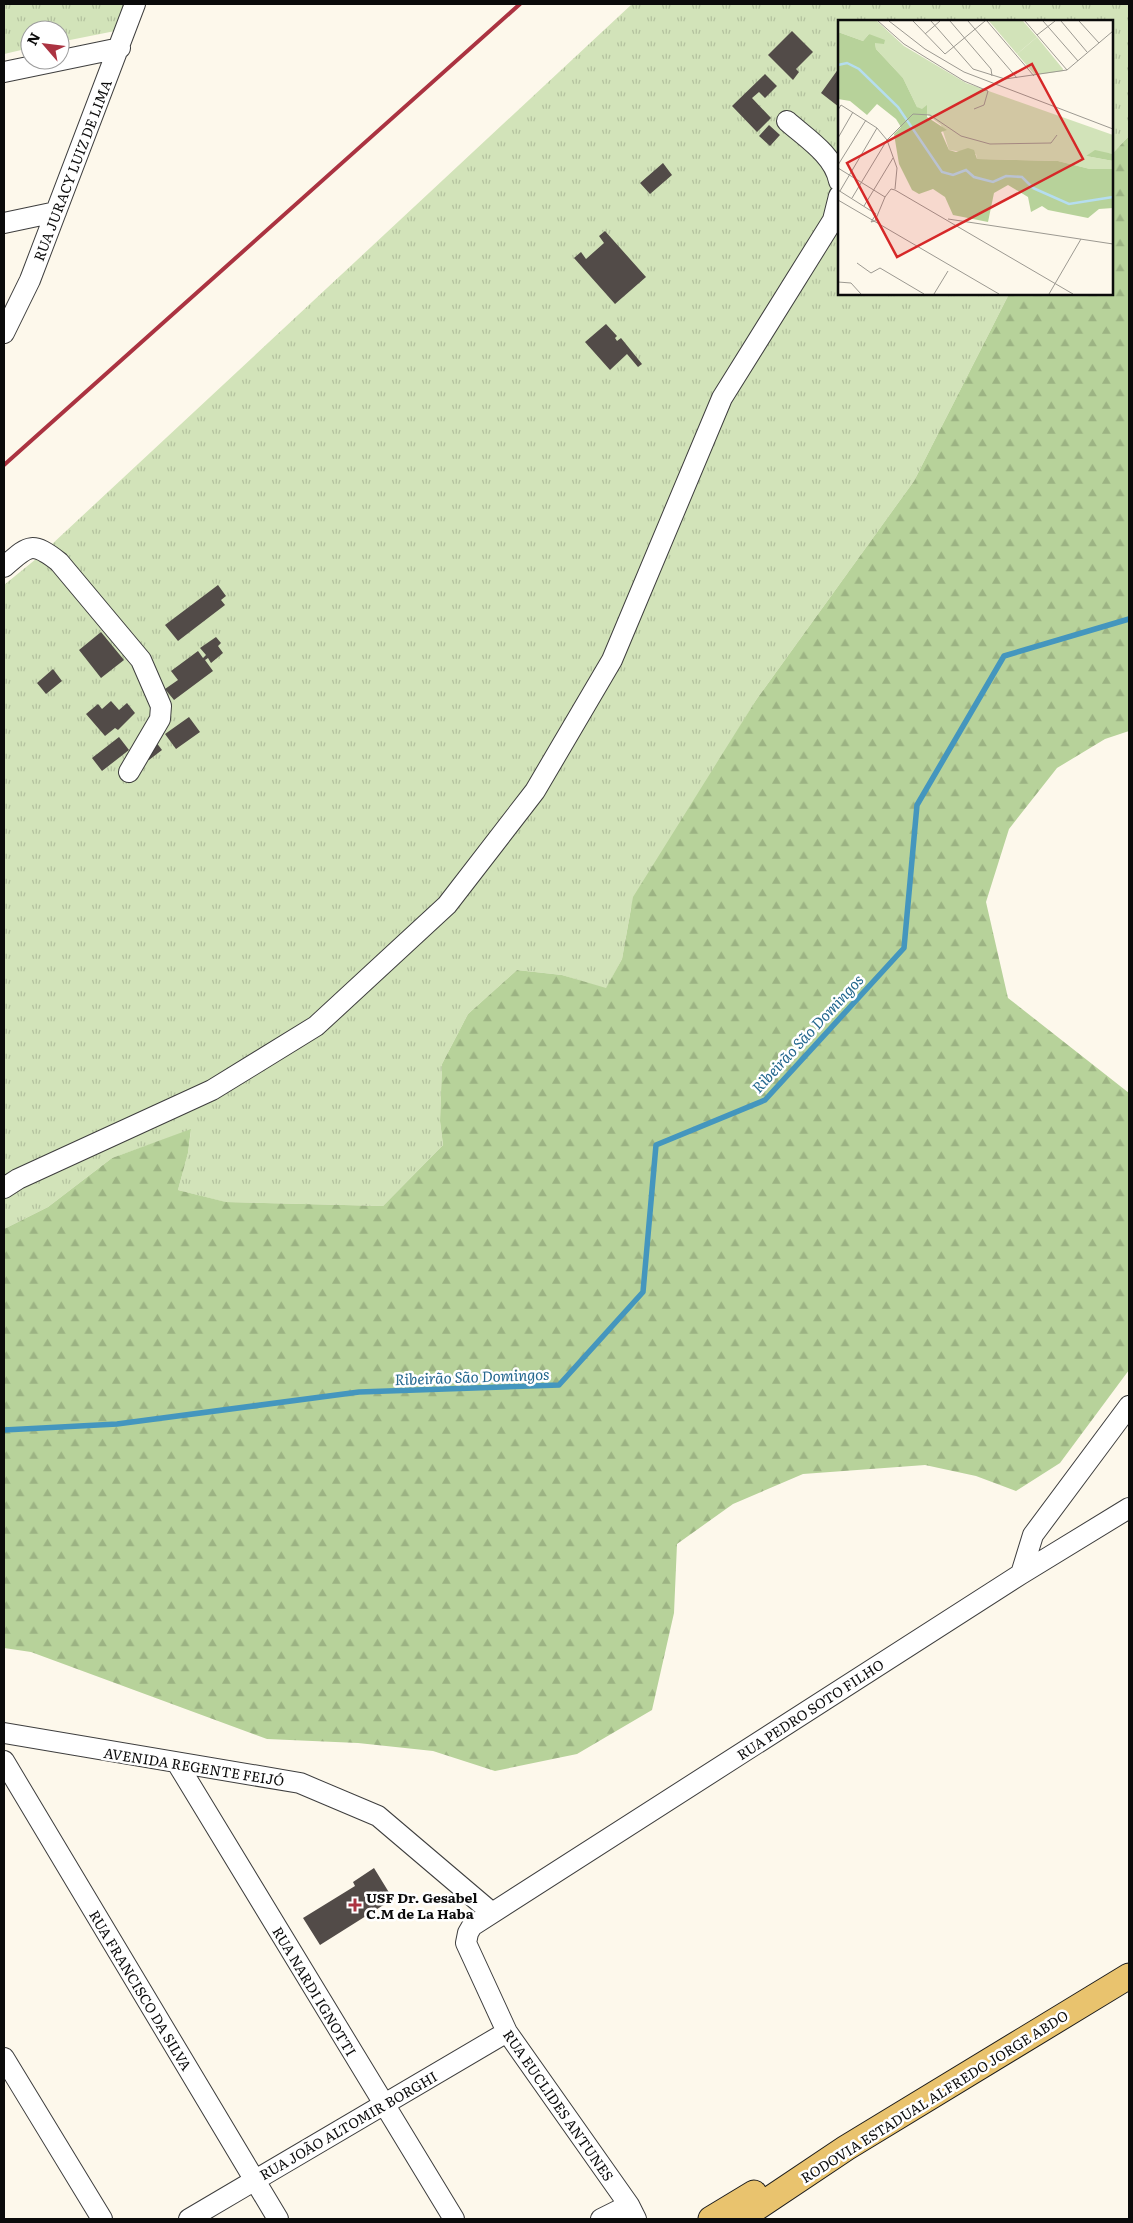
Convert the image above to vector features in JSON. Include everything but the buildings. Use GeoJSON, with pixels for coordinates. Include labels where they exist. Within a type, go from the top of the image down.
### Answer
{"type":"FeatureCollection","features":[{"type":"Feature","properties":{"kind":"main road","name":"RODOVIA ESTADUAL ALFREDO JORGE ABDO"},"geometry":{"type":"LineString","coordinates":[[740,2219],[846,2148],[1129,1976]]}},
{"type":"Feature","properties":{"kind":"main road"},"geometry":{"type":"LineString","coordinates":[[711,2219],[773,2181],[846,2148]]}},
{"type":"Feature","properties":{"kind":"main road"},"geometry":{"type":"LineString","coordinates":[[770,2219],[791,2204],[846,2148]]}},
{"type":"Feature","properties":{"kind":"street","name":"RUA JURACY LUIZ DE LIMA"},"geometry":{"type":"LineString","coordinates":[[4,333],[30,280],[120,48],[134,4]]}},
{"type":"Feature","properties":{"kind":"street"},"geometry":{"type":"LineString","coordinates":[[4,72],[120,48]]}},
{"type":"Feature","properties":{"kind":"street"},"geometry":{"type":"LineString","coordinates":[[787,121],[826,154],[837,170],[838,176]]}},
{"type":"Feature","properties":{"kind":"street"},"geometry":{"type":"LineString","coordinates":[[4,1188],[212,1090],[316,1026],[448,905],[535,791],[612,660],[722,398],[833,220],[838,200]]}},
{"type":"Feature","properties":{"kind":"street"},"geometry":{"type":"LineString","coordinates":[[4,223],[56,212]]}},
{"type":"Feature","properties":{"kind":"street"},"geometry":{"type":"LineString","coordinates":[[4,567],[26,548],[36,548],[47,552],[59,562],[141,660],[161,706],[160,719],[129,772]]}},
{"type":"Feature","properties":{"kind":"street"},"geometry":{"type":"LineString","coordinates":[[1021,1574],[1033,1535],[1129,1406]]}},
{"type":"Feature","properties":{"kind":"street","name":"RUA PEDRO SOTO FILHO"},"geometry":{"type":"LineString","coordinates":[[491,1912],[1021,1574],[1129,1508]]}},
{"type":"Feature","properties":{"kind":"street","name":"AVENIDA REGENTE FEIJÓ"},"geometry":{"type":"LineString","coordinates":[[4,1733],[300,1783],[378,1816],[491,1912]]}},
{"type":"Feature","properties":{"kind":"street","name":"RUA FRANCISCO DA SILVA"},"geometry":{"type":"LineString","coordinates":[[4,1761],[278,2219]]}},
{"type":"Feature","properties":{"kind":"street","name":"RUA NARDI IGNOTTI"},"geometry":{"type":"LineString","coordinates":[[177,1763],[454,2219]]}},
{"type":"Feature","properties":{"kind":"street","name":"RUA EUCLIDES ANTUNES"},"geometry":{"type":"LineString","coordinates":[[491,1912],[472,1926],[466,1943],[507,2032],[632,2212]]}},
{"type":"Feature","properties":{"kind":"street","name":"RUA JOÃO ALTOMIR BORGHI"},"geometry":{"type":"LineString","coordinates":[[189,2219],[507,2032]]}},
{"type":"Feature","properties":{"kind":"street"},"geometry":{"type":"LineString","coordinates":[[4,2058],[102,2219]]}},
{"type":"Feature","properties":{"kind":"street"},"geometry":{"type":"LineString","coordinates":[[601,2219],[632,2212]]}},
{"type":"Feature","properties":{"kind":"green space"},"geometry":{"type":"Polygon","coordinates":[[[4,4],[124,4],[115,31],[70,40],[70,20],[20,20],[20,50],[4,54],[4,4]]]}},
{"type":"Feature","properties":{"kind":"green space"},"geometry":{"type":"Polygon","coordinates":[[[632,4],[1129,4],[1129,136],[1113,153],[1113,20],[838,20],[838,295],[1008,295],[914,481],[756,700],[631,908],[622,959],[606,989],[562,975],[517,970],[468,1014],[442,1064],[440,1121],[443,1145],[383,1206],[225,1202],[178,1190],[188,1153],[191,1130],[112,1158],[48,1207],[4,1229],[4,585],[36,559],[632,4]]]}},
{"type":"Feature","properties":{"kind":"green space"},"geometry":{"type":"Polygon","coordinates":[[[1129,136],[1129,731],[1105,739],[1057,768],[1009,829],[986,902],[1008,998],[1129,1093],[1129,1370],[1060,1463],[1016,1491],[976,1476],[925,1465],[803,1474],[733,1504],[677,1544],[674,1613],[652,1710],[577,1754],[495,1771],[433,1751],[358,1743],[267,1739],[31,1652],[4,1648],[4,1229],[48,1207],[112,1158],[191,1129],[188,1153],[178,1190],[226,1202],[383,1206],[443,1145],[440,1121],[442,1064],[468,1014],[517,970],[562,975],[606,988],[622,959],[633,897],[756,700],[914,481],[1008,295],[1113,295],[1113,153],[1129,136]]]}},
{"type":"Feature","properties":{"kind":"waterway","name":"Ribeirão São Domingos"},"geometry":{"type":"LineString","coordinates":[[4,1430],[117,1424],[359,1392],[559,1385],[643,1292],[656,1145],[765,1100],[904,948],[917,805],[1004,656],[1129,619]]}},
{"type":"Feature","properties":{"kind":"railway"},"geometry":{"type":"LineString","coordinates":[[4,465],[520,4]]}},
{"type":"Feature","properties":{"kind":"place","name":"USF Dr. Gesabel C.M de La Haba"},"geometry":{"type":"Point","coordinates":[355,1905]}}]}
